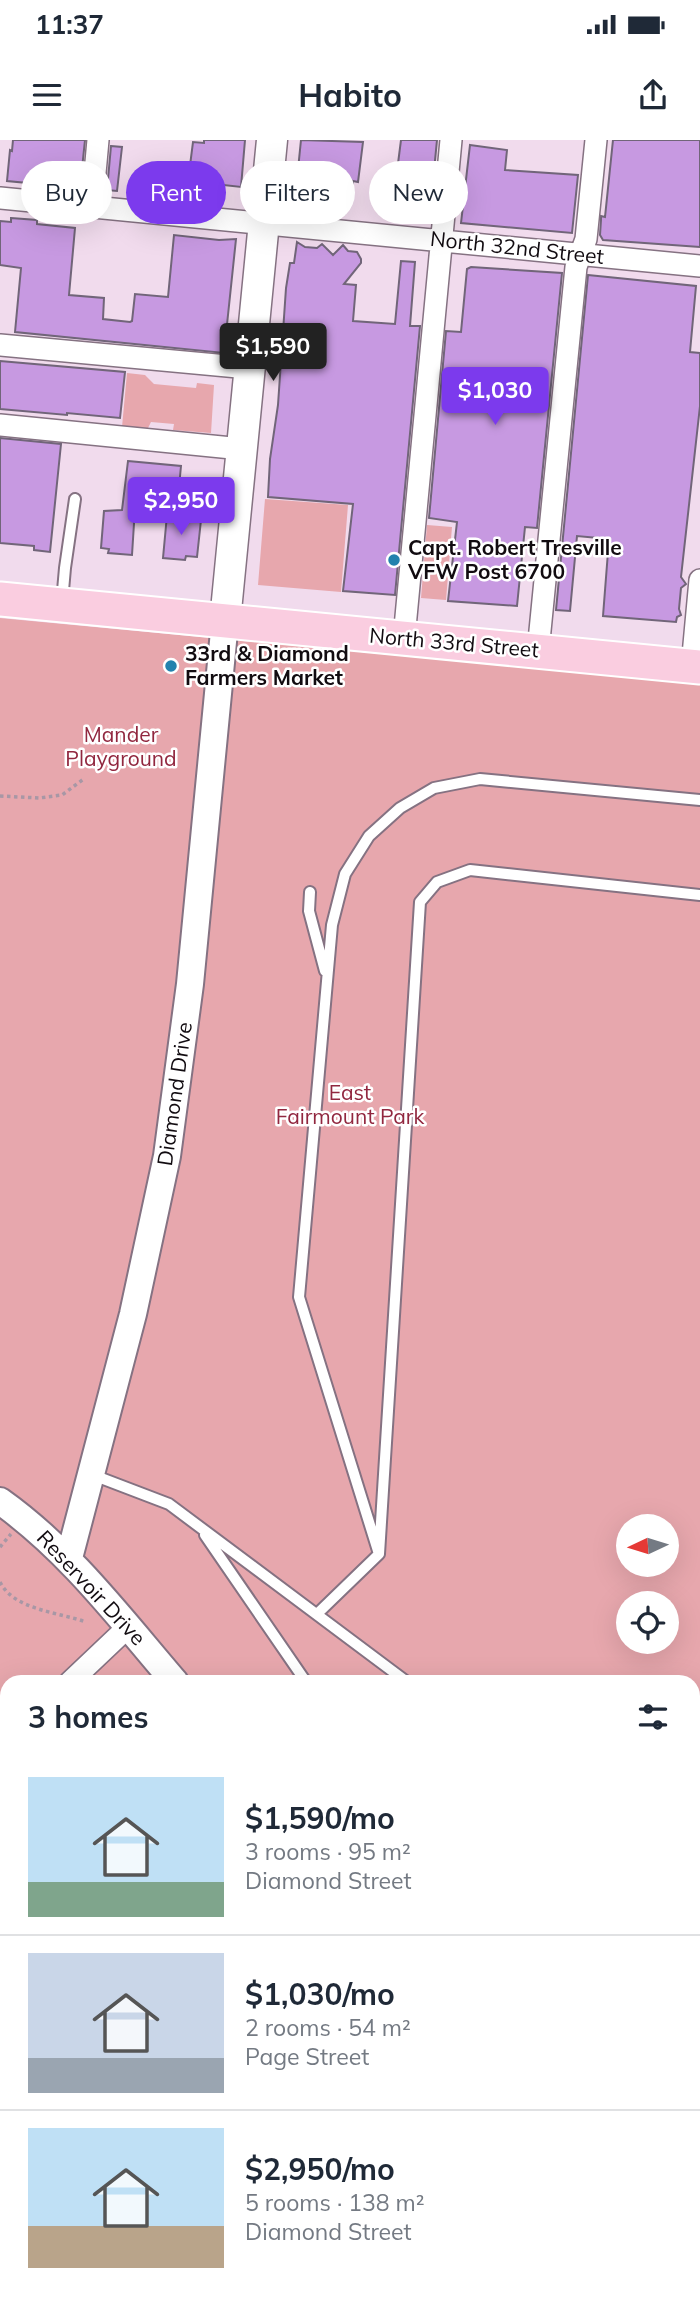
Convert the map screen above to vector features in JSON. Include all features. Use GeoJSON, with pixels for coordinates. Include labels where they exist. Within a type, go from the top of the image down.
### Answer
{"type":"FeatureCollection","features":[{"type":"Feature","properties":{"kind":"main road"},"geometry":{"type":"LineString","coordinates":[[270,161],[272,140]]}},
{"type":"Feature","properties":{"kind":"main road"},"geometry":{"type":"LineString","coordinates":[[225,621],[264,224]]}},
{"type":"Feature","properties":{"kind":"main road","name":"North 33rd Street"},"geometry":{"type":"LineString","coordinates":[[0,599],[696,666]]}},
{"type":"Feature","properties":{"kind":"street"},"geometry":{"type":"LineString","coordinates":[[96,161],[98,140]]}},
{"type":"Feature","properties":{"kind":"street"},"geometry":{"type":"LineString","coordinates":[[404,638],[452,140]]}},
{"type":"Feature","properties":{"kind":"street"},"geometry":{"type":"LineString","coordinates":[[538,651],[576,268],[586,239],[596,140]]}},
{"type":"Feature","properties":{"kind":"street","name":"North 32nd Street"},"geometry":{"type":"LineString","coordinates":[[0,198],[21,200]]}},
{"type":"Feature","properties":{"kind":"street","name":"North 32nd Street"},"geometry":{"type":"LineString","coordinates":[[112,208],[240,220]]}},
{"type":"Feature","properties":{"kind":"street","name":"North 32nd Street"},"geometry":{"type":"LineString","coordinates":[[284,224],[700,266]]}},
{"type":"Feature","properties":{"kind":"street"},"geometry":{"type":"LineString","coordinates":[[0,345],[249,368]]}},
{"type":"Feature","properties":{"kind":"street"},"geometry":{"type":"LineString","coordinates":[[0,425],[242,449]]}},
{"type":"Feature","properties":{"kind":"street"},"geometry":{"type":"LineString","coordinates":[[696,666],[700,580]]}},
{"type":"Feature","properties":{"kind":"street","name":"Diamond Drive"},"geometry":{"type":"LineString","coordinates":[[69,1558],[146,1261],[175,1102],[190,984],[225,621]]}},
{"type":"Feature","properties":{"kind":"street","name":"Reservoir Drive"},"geometry":{"type":"LineString","coordinates":[[0,1501],[30,1522],[69,1558],[169,1675]]}},
{"type":"Feature","properties":{"kind":"street"},"geometry":{"type":"LineString","coordinates":[[77,1675],[128,1627]]}},
{"type":"Feature","properties":{"kind":"lane"},"geometry":{"type":"LineString","coordinates":[[62,605],[75,499]]}},
{"type":"Feature","properties":{"kind":"lane"},"geometry":{"type":"LineString","coordinates":[[379,1554],[299,1297],[332,925],[345,874],[369,836],[400,808],[434,788],[480,779],[700,800]]}},
{"type":"Feature","properties":{"kind":"lane"},"geometry":{"type":"LineString","coordinates":[[318,1613],[379,1554],[420,902],[437,882],[470,870],[700,895]]}},
{"type":"Feature","properties":{"kind":"lane"},"geometry":{"type":"LineString","coordinates":[[310,891],[309,911],[327,981]]}},
{"type":"Feature","properties":{"kind":"lane"},"geometry":{"type":"LineString","coordinates":[[91,1474],[169,1504],[398,1675]]}},
{"type":"Feature","properties":{"kind":"lane"},"geometry":{"type":"LineString","coordinates":[[199,1527],[301,1675]]}},
{"type":"Feature","properties":{"kind":"path"},"geometry":{"type":"LineString","coordinates":[[0,796],[39,798],[62,795],[85,778]]}},
{"type":"Feature","properties":{"kind":"path"},"geometry":{"type":"LineString","coordinates":[[0,1546],[10,1535]]}},
{"type":"Feature","properties":{"kind":"path"},"geometry":{"type":"LineString","coordinates":[[0,1582],[5,1592],[18,1602],[86,1622]]}},
{"type":"Feature","properties":{"kind":"green space"},"geometry":{"type":"Polygon","coordinates":[[[127,373],[145,375],[154,384],[196,388],[197,383],[214,385],[211,433],[173,430],[174,424],[151,422],[148,428],[122,427],[127,373]]]}},
{"type":"Feature","properties":{"kind":"green space"},"geometry":{"type":"Polygon","coordinates":[[[265,499],[348,505],[341,592],[258,585],[265,499]]]}},
{"type":"Feature","properties":{"kind":"green space"},"geometry":{"type":"Polygon","coordinates":[[[427,525],[452,527],[446,600],[421,598],[427,525]]]}},
{"type":"Feature","properties":{"kind":"green space","name":"East Fairmount Park"},"geometry":{"type":"Polygon","coordinates":[[[0,618],[700,684],[700,1675],[0,1675],[0,618]]]}},
{"type":"Feature","properties":{"kind":"building"},"geometry":{"type":"Polygon","coordinates":[[[13,140],[85,140],[83,161],[21,161],[21,182],[7,181],[10,150],[12,151],[13,140]]]}},
{"type":"Feature","properties":{"kind":"building"},"geometry":{"type":"Polygon","coordinates":[[[204,140],[245,140],[243,161],[240,161],[240,187],[226,185],[226,161],[191,161],[193,142],[204,143],[204,140]]]}},
{"type":"Feature","properties":{"kind":"building"},"geometry":{"type":"Polygon","coordinates":[[[301,140],[363,142],[358,182],[355,181],[355,161],[299,161],[301,140]]]}},
{"type":"Feature","properties":{"kind":"building"},"geometry":{"type":"Polygon","coordinates":[[[401,140],[437,140],[435,161],[398,161],[401,140]]]}},
{"type":"Feature","properties":{"kind":"building"},"geometry":{"type":"Polygon","coordinates":[[[613,140],[700,140],[700,247],[603,240],[600,235],[601,216],[605,217],[613,140]]]}},
{"type":"Feature","properties":{"kind":"building"},"geometry":{"type":"Polygon","coordinates":[[[470,145],[507,150],[505,170],[578,175],[572,233],[468,224],[470,145]]]}},
{"type":"Feature","properties":{"kind":"building"},"geometry":{"type":"Polygon","coordinates":[[[111,146],[122,147],[117,191],[112,190],[112,161],[110,161],[111,146]]]}},
{"type":"Feature","properties":{"kind":"building"},"geometry":{"type":"Polygon","coordinates":[[[11,218],[21,219],[21,224],[75,228],[69,295],[104,298],[103,319],[130,322],[135,294],[168,297],[174,235],[236,239],[224,353],[15,332],[21,268],[0,265],[0,221],[11,222],[11,218]]]}},
{"type":"Feature","properties":{"kind":"building"},"geometry":{"type":"Polygon","coordinates":[[[297,242],[305,247],[317,248],[322,244],[333,255],[343,245],[348,251],[357,252],[361,263],[344,284],[356,285],[353,321],[395,324],[401,261],[415,262],[410,326],[420,326],[395,595],[343,591],[353,504],[268,497],[286,288],[297,242]]]}},
{"type":"Feature","properties":{"kind":"building"},"geometry":{"type":"Polygon","coordinates":[[[471,267],[562,273],[537,528],[525,527],[517,606],[448,601],[457,522],[429,518],[446,331],[461,332],[467,269],[471,267]]]}},
{"type":"Feature","properties":{"kind":"building"},"geometry":{"type":"Polygon","coordinates":[[[588,275],[696,286],[690,352],[700,353],[700,406],[681,577],[686,584],[681,588],[681,615],[676,622],[603,616],[609,539],[577,536],[570,611],[556,610],[588,275]]]}},
{"type":"Feature","properties":{"kind":"building"},"geometry":{"type":"Polygon","coordinates":[[[0,361],[125,372],[120,418],[0,409],[0,361]]]}},
{"type":"Feature","properties":{"kind":"building"},"geometry":{"type":"Polygon","coordinates":[[[0,438],[61,444],[50,552],[34,550],[34,546],[0,543],[0,438]]]}},
{"type":"Feature","properties":{"kind":"building"},"geometry":{"type":"Polygon","coordinates":[[[128,461],[181,466],[178,497],[136,492],[132,555],[108,553],[109,549],[101,548],[104,511],[122,510],[128,461]]]}},
{"type":"Feature","properties":{"kind":"building"},"geometry":{"type":"Polygon","coordinates":[[[167,515],[189,516],[189,519],[201,520],[197,557],[186,556],[185,560],[163,558],[167,515]]]}},
{"type":"Feature","properties":{"kind":"place","name":"Capt. Robert Tresville VFW Post 6700"},"geometry":{"type":"Point","coordinates":[394,560]}},
{"type":"Feature","properties":{"kind":"place","name":"33rd & Diamond Farmers Market"},"geometry":{"type":"Point","coordinates":[171,666]}},
{"type":"Feature","properties":{"kind":"park label","name":"Mander Playground"},"geometry":{"type":"Point","coordinates":[121,747]}}]}
